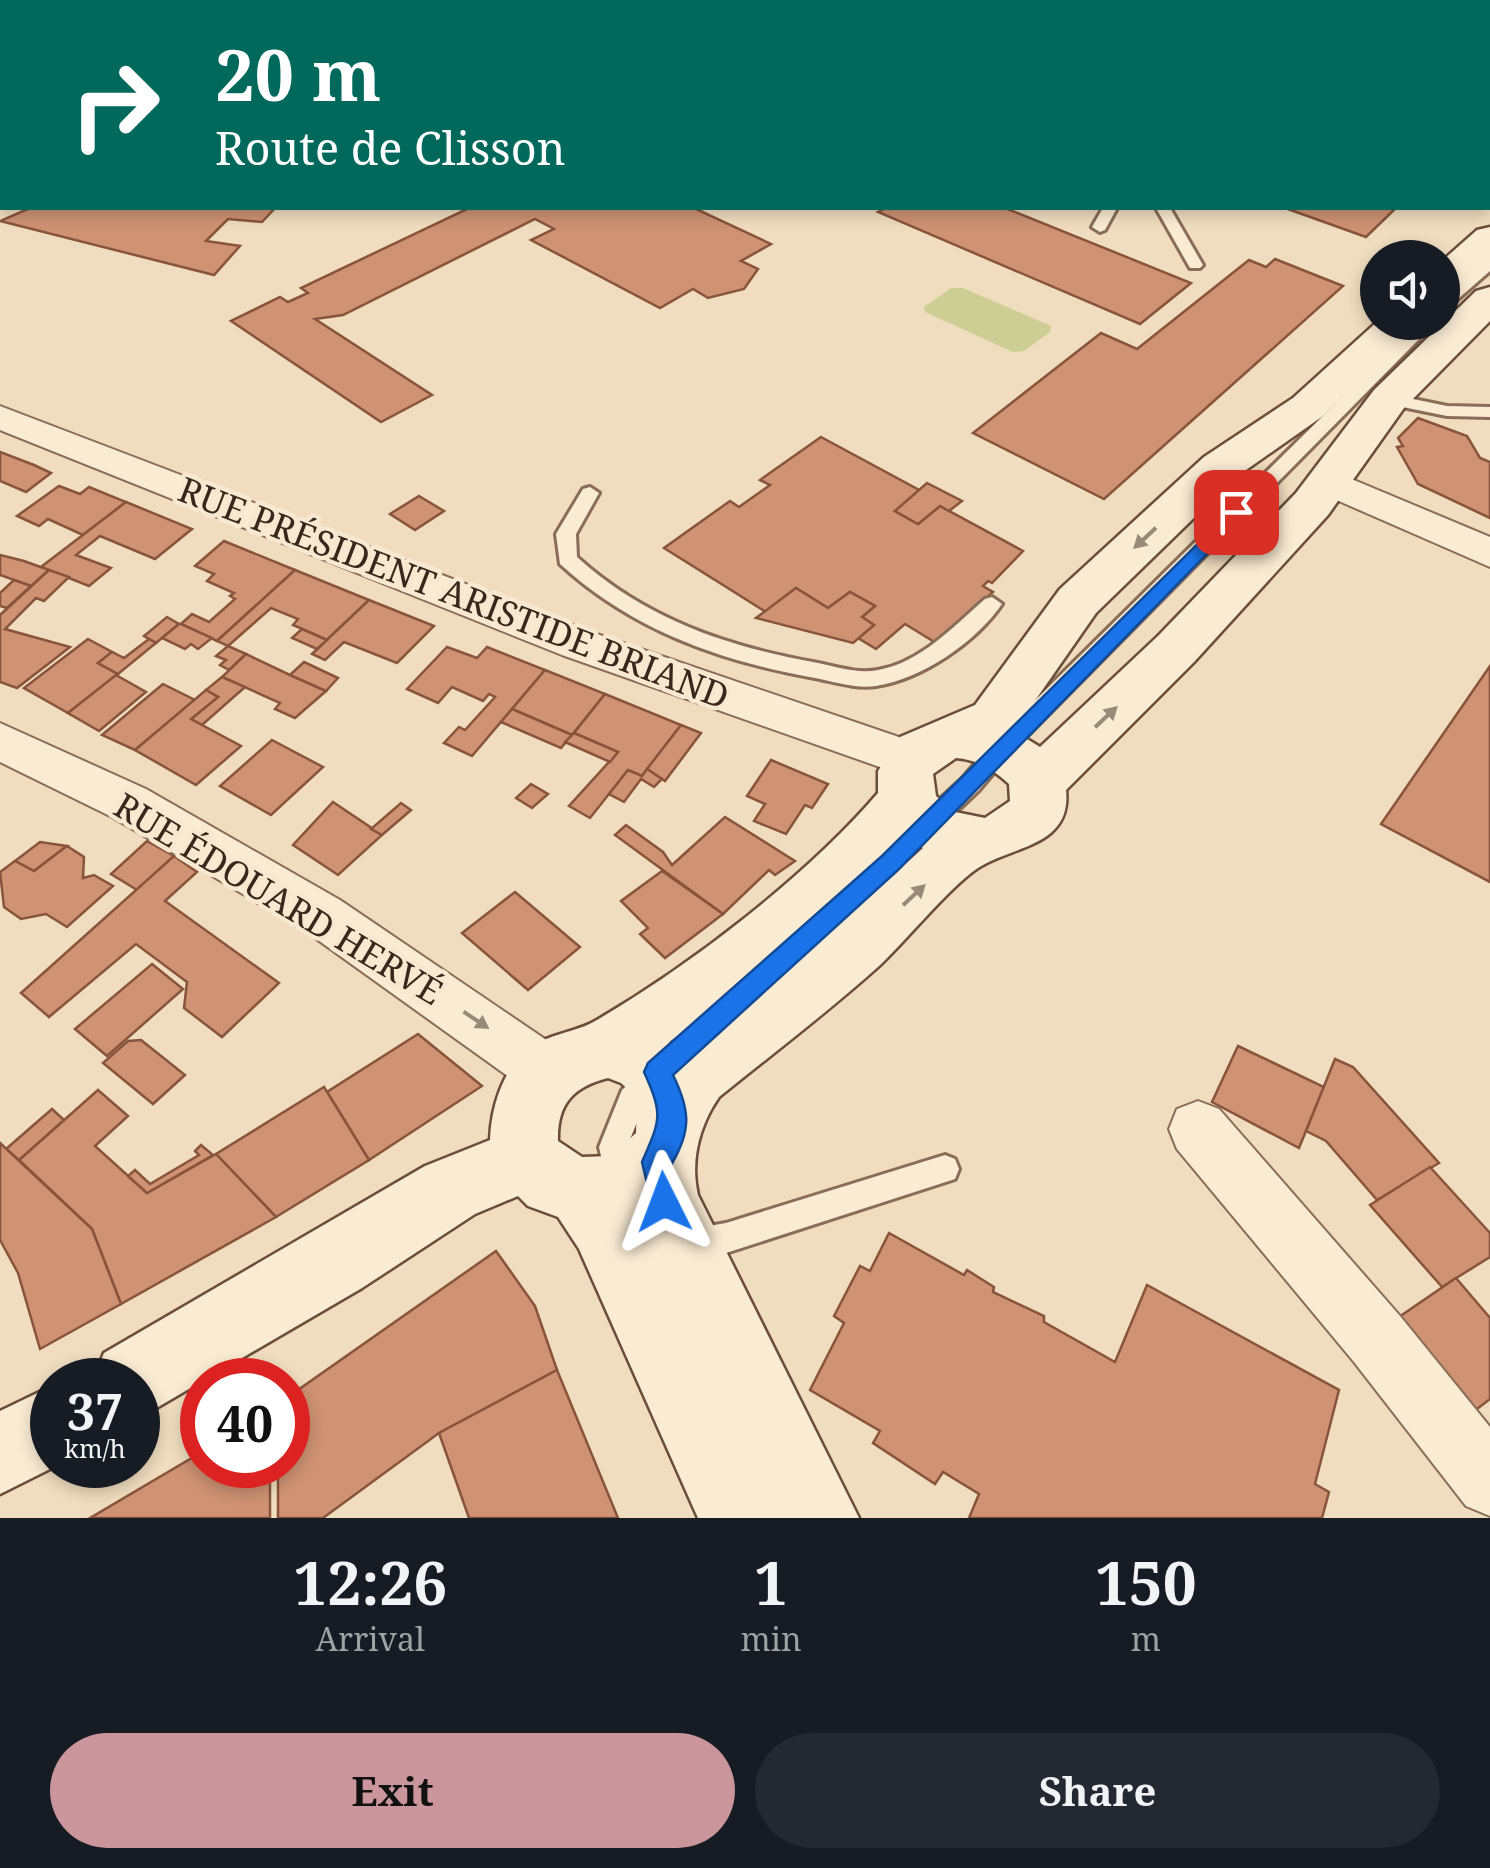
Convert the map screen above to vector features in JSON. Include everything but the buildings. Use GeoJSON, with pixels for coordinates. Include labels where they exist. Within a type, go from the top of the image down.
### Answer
{"type":"FeatureCollection","features":[{"type":"Feature","properties":{"kind":"main road"},"geometry":{"type":"LineString","coordinates":[[1460,266],[1490,238]]}},
{"type":"Feature","properties":{"kind":"main road"},"geometry":{"type":"LineString","coordinates":[[160,1363],[336,1262],[450,1190],[618,1132],[696,1076],[856,948],[929,806],[927,746],[1000,756],[1158,669],[1330,482],[1389,399],[1490,299]]}},
{"type":"Feature","properties":{"kind":"main road"},"geometry":{"type":"LineString","coordinates":[[929,806],[1000,838],[1022,825],[1034,807],[1000,756],[994,719],[1078,600],[1220,467],[1308,407],[1381,340]]}},
{"type":"Feature","properties":{"kind":"main road"},"geometry":{"type":"LineString","coordinates":[[739,1518],[604,1224],[618,1132],[713,976],[862,852],[929,806]]}},
{"type":"Feature","properties":{"kind":"main road"},"geometry":{"type":"LineString","coordinates":[[618,1132],[522,1116],[531,1092],[547,1072],[575,1055],[618,1132],[664,1202],[669,1249],[818,1518]]}},
{"type":"Feature","properties":{"kind":"main road"},"geometry":{"type":"LineString","coordinates":[[0,1456],[30,1438]]}},
{"type":"Feature","properties":{"kind":"street","name":"RUE PRÉSIDENT ARISTIDE BRIAND"},"geometry":{"type":"LineString","coordinates":[[0,417],[578,644],[929,806]]}},
{"type":"Feature","properties":{"kind":"street"},"geometry":{"type":"LineString","coordinates":[[1330,482],[1490,553]]}},
{"type":"Feature","properties":{"kind":"street","name":"RUE ÉDOUARD HERVÉ"},"geometry":{"type":"LineString","coordinates":[[0,741],[128,803],[322,916],[547,1072]]}},
{"type":"Feature","properties":{"kind":"street"},"geometry":{"type":"LineString","coordinates":[[1198,1130],[1376,1339],[1490,1482]]}},
{"type":"Feature","properties":{"kind":"lane"},"geometry":{"type":"LineString","coordinates":[[1100,227],[1109,210]]}},
{"type":"Feature","properties":{"kind":"lane"},"geometry":{"type":"LineString","coordinates":[[1164,210],[1194,265]]}},
{"type":"Feature","properties":{"kind":"lane"},"geometry":{"type":"LineString","coordinates":[[1460,291],[1490,262]]}},
{"type":"Feature","properties":{"kind":"lane"},"geometry":{"type":"LineString","coordinates":[[1000,756],[1410,340]]}},
{"type":"Feature","properties":{"kind":"lane"},"geometry":{"type":"LineString","coordinates":[[1389,399],[1446,411],[1490,412]]}},
{"type":"Feature","properties":{"kind":"lane"},"geometry":{"type":"LineString","coordinates":[[590,493],[566,534],[567,559],[581,574],[650,618],[701,640],[793,667],[875,679],[928,660],[992,604]]}},
{"type":"Feature","properties":{"kind":"lane"},"geometry":{"type":"LineString","coordinates":[[669,1249],[726,1238],[945,1168]]}},
{"type":"Feature","properties":{"kind":"green space"},"geometry":{"type":"Polygon","coordinates":[[[951,288],[963,288],[1051,326],[1050,332],[1024,351],[1013,352],[925,312],[924,307],[951,288]]]}},
{"type":"Feature","properties":{"kind":"route"},"geometry":{"type":"LineString","coordinates":[[664,1202],[656,1162],[669,1141],[674,1106],[657,1072],[971,784],[1003,746],[1236,512]]}}]}
